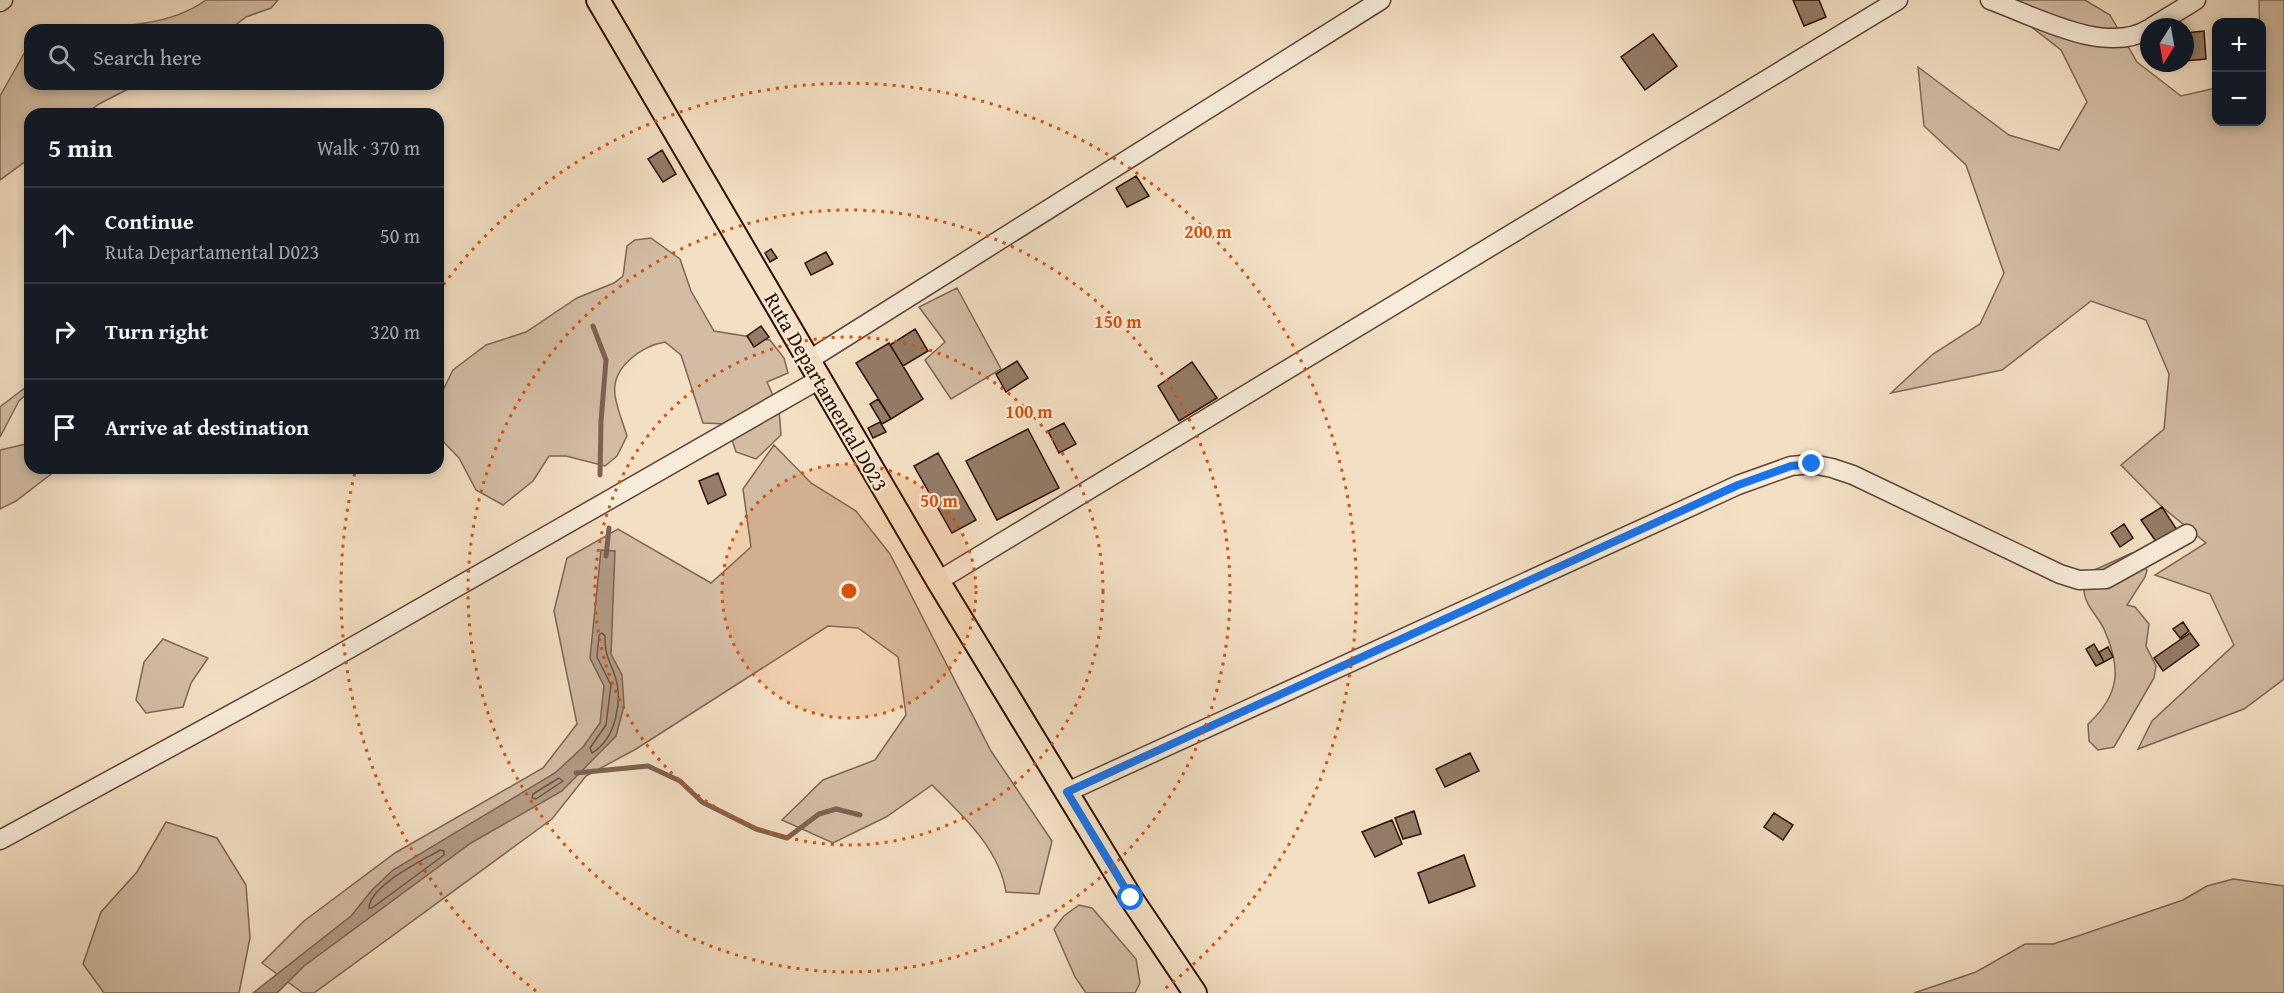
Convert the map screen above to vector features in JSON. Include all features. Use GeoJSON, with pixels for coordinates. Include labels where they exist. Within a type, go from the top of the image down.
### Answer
{"type":"FeatureCollection","features":[{"type":"Feature","properties":{"kind":"main road","name":"Ruta Departamental D023"},"geometry":{"type":"LineString","coordinates":[[598,0],[938,581],[1131,898],[1195,993]]}},
{"type":"Feature","properties":{"kind":"street"},"geometry":{"type":"LineString","coordinates":[[0,840],[312,670],[814,370],[1381,0]]}},
{"type":"Feature","properties":{"kind":"street"},"geometry":{"type":"LineString","coordinates":[[938,581],[1898,0]]}},
{"type":"Feature","properties":{"kind":"street"},"geometry":{"type":"LineString","coordinates":[[1990,0],[2097,39],[2130,39],[2140,34]]}},
{"type":"Feature","properties":{"kind":"street"},"geometry":{"type":"LineString","coordinates":[[2167,18],[2196,0]]}},
{"type":"Feature","properties":{"kind":"street"},"geometry":{"type":"LineString","coordinates":[[1067,792],[1738,485],[1791,466],[1812,464],[1853,475],[2060,574],[2079,580],[2106,579],[2187,534]]}},
{"type":"Feature","properties":{"kind":"shaded area"},"geometry":{"type":"Polygon","coordinates":[[[206,0],[278,0],[271,8],[246,17],[237,24],[139,24],[171,17],[206,0]]]}},
{"type":"Feature","properties":{"kind":"shaded area"},"geometry":{"type":"Polygon","coordinates":[[[1997,0],[2085,0],[2110,15],[2140,64],[2140,72],[2150,72],[2181,96],[2212,89],[2212,126],[2266,126],[2266,18],[2259,18],[2259,0],[2284,0],[2284,679],[2244,709],[2138,749],[2152,721],[2234,645],[2210,594],[2155,575],[2206,543],[2162,507],[2121,465],[2164,429],[2169,374],[2146,320],[2091,301],[2002,370],[1891,393],[1933,354],[1980,324],[2004,273],[1966,165],[1924,126],[1918,67],[2009,135],[2059,150],[2087,102],[2061,50],[1997,0]]]}},
{"type":"Feature","properties":{"kind":"shaded area"},"geometry":{"type":"Polygon","coordinates":[[[24,54],[24,90],[126,90],[94,108],[24,108],[24,162],[0,180],[0,96],[24,54]]]}},
{"type":"Feature","properties":{"kind":"shaded area"},"geometry":{"type":"Polygon","coordinates":[[[651,238],[680,259],[691,291],[714,331],[770,340],[784,358],[788,373],[767,382],[779,409],[781,435],[756,459],[736,452],[727,424],[703,423],[681,355],[665,342],[638,353],[618,375],[615,395],[627,436],[617,456],[605,466],[566,456],[549,456],[533,481],[503,505],[476,490],[459,458],[444,442],[444,388],[453,370],[486,345],[526,332],[577,298],[614,283],[623,276],[627,246],[635,240],[651,238]]]}},
{"type":"Feature","properties":{"kind":"shaded area"},"geometry":{"type":"Polygon","coordinates":[[[957,288],[1001,369],[951,399],[925,360],[945,342],[919,307],[957,288]]]}},
{"type":"Feature","properties":{"kind":"shaded area"},"geometry":{"type":"Polygon","coordinates":[[[24,389],[24,396],[19,401],[0,437],[0,407],[24,389]]]}},
{"type":"Feature","properties":{"kind":"shaded area"},"geometry":{"type":"Polygon","coordinates":[[[24,444],[24,474],[51,474],[16,501],[0,509],[0,450],[24,444]]]}},
{"type":"Feature","properties":{"kind":"shaded area"},"geometry":{"type":"Polygon","coordinates":[[[774,445],[811,483],[856,511],[890,554],[991,751],[1052,841],[1039,894],[1006,892],[996,861],[978,833],[932,785],[886,817],[833,843],[782,820],[823,780],[875,760],[906,715],[898,657],[858,628],[828,626],[636,749],[586,776],[552,819],[314,993],[303,993],[262,963],[304,921],[395,853],[543,768],[577,724],[554,611],[567,558],[618,529],[711,583],[751,547],[743,489],[774,445]]]}},
{"type":"Feature","properties":{"kind":"shaded area"},"geometry":{"type":"Polygon","coordinates":[[[2132,553],[2147,570],[2127,605],[2135,607],[2149,624],[2146,646],[2156,666],[2154,678],[2114,747],[2098,750],[2089,741],[2088,724],[2107,702],[2115,680],[2115,668],[2110,643],[2102,624],[2087,602],[2084,589],[2092,571],[2132,553]]]}},
{"type":"Feature","properties":{"kind":"shaded area"},"geometry":{"type":"Polygon","coordinates":[[[163,639],[208,658],[191,683],[183,707],[146,713],[136,700],[144,662],[163,639]]]}},
{"type":"Feature","properties":{"kind":"shaded area"},"geometry":{"type":"Polygon","coordinates":[[[166,822],[217,838],[246,885],[250,938],[239,993],[104,993],[83,964],[101,912],[137,872],[166,822]]]}},
{"type":"Feature","properties":{"kind":"shaded area"},"geometry":{"type":"Polygon","coordinates":[[[2233,879],[2284,886],[2284,993],[1914,993],[1976,972],[2025,944],[2053,944],[2183,900],[2207,886],[2233,879]]]}},
{"type":"Feature","properties":{"kind":"shaded area"},"geometry":{"type":"Polygon","coordinates":[[[1079,905],[1092,908],[1136,959],[1140,983],[1135,993],[1086,993],[1075,977],[1054,929],[1064,916],[1079,905]]]}},
{"type":"Feature","properties":{"kind":"water"},"geometry":{"type":"Polygon","coordinates":[[[601,550],[615,551],[611,654],[622,675],[624,706],[616,736],[562,791],[471,843],[304,966],[277,993],[253,993],[351,916],[372,890],[393,870],[555,773],[583,747],[600,723],[604,686],[590,658],[601,550]]]}},
{"type":"Feature","properties":{"kind":"building"},"geometry":{"type":"Polygon","coordinates":[[[1793,0],[1819,0],[1826,17],[1804,26],[1793,0]]]}},
{"type":"Feature","properties":{"kind":"building"},"geometry":{"type":"Polygon","coordinates":[[[2204,31],[2206,59],[2194,60],[2194,32],[2204,31]]]}},
{"type":"Feature","properties":{"kind":"building"},"geometry":{"type":"Polygon","coordinates":[[[1653,34],[1677,66],[1645,90],[1621,57],[1653,34]]]}},
{"type":"Feature","properties":{"kind":"building"},"geometry":{"type":"Polygon","coordinates":[[[662,150],[676,174],[663,182],[648,159],[662,150]]]}},
{"type":"Feature","properties":{"kind":"building"},"geometry":{"type":"Polygon","coordinates":[[[1136,176],[1149,196],[1127,207],[1116,188],[1136,176]]]}},
{"type":"Feature","properties":{"kind":"building"},"geometry":{"type":"Polygon","coordinates":[[[771,249],[777,258],[770,262],[765,253],[771,249]]]}},
{"type":"Feature","properties":{"kind":"building"},"geometry":{"type":"Polygon","coordinates":[[[826,252],[833,264],[811,275],[805,263],[826,252]]]}},
{"type":"Feature","properties":{"kind":"building"},"geometry":{"type":"Polygon","coordinates":[[[761,326],[769,337],[754,347],[747,336],[761,326]]]}},
{"type":"Feature","properties":{"kind":"building"},"geometry":{"type":"Polygon","coordinates":[[[915,329],[928,351],[903,366],[890,345],[915,329]]]}},
{"type":"Feature","properties":{"kind":"building"},"geometry":{"type":"Polygon","coordinates":[[[889,343],[923,399],[891,419],[856,363],[889,343]]]}},
{"type":"Feature","properties":{"kind":"building"},"geometry":{"type":"Polygon","coordinates":[[[1017,361],[1028,378],[1006,392],[996,374],[1017,361]]]}},
{"type":"Feature","properties":{"kind":"building"},"geometry":{"type":"Polygon","coordinates":[[[1192,362],[1217,398],[1179,421],[1158,386],[1192,362]]]}},
{"type":"Feature","properties":{"kind":"building"},"geometry":{"type":"Polygon","coordinates":[[[878,399],[891,419],[882,424],[870,404],[878,399]]]}},
{"type":"Feature","properties":{"kind":"building"},"geometry":{"type":"Polygon","coordinates":[[[880,422],[886,432],[873,438],[868,428],[880,422]]]}},
{"type":"Feature","properties":{"kind":"building"},"geometry":{"type":"Polygon","coordinates":[[[1064,423],[1076,444],[1059,453],[1048,431],[1064,423]]]}},
{"type":"Feature","properties":{"kind":"building"},"geometry":{"type":"Polygon","coordinates":[[[1028,429],[1059,488],[997,520],[966,461],[1028,429]]]}},
{"type":"Feature","properties":{"kind":"building"},"geometry":{"type":"Polygon","coordinates":[[[938,453],[976,520],[952,533],[914,466],[938,453]]]}},
{"type":"Feature","properties":{"kind":"building"},"geometry":{"type":"Polygon","coordinates":[[[718,473],[726,495],[708,504],[699,481],[718,473]]]}},
{"type":"Feature","properties":{"kind":"building"},"geometry":{"type":"Polygon","coordinates":[[[2162,507],[2177,530],[2157,543],[2141,520],[2162,507]]]}},
{"type":"Feature","properties":{"kind":"building"},"geometry":{"type":"Polygon","coordinates":[[[2124,524],[2133,538],[2120,547],[2111,533],[2124,524]]]}},
{"type":"Feature","properties":{"kind":"building"},"geometry":{"type":"Polygon","coordinates":[[[2183,622],[2189,631],[2180,638],[2173,629],[2183,622]]]}},
{"type":"Feature","properties":{"kind":"building"},"geometry":{"type":"Polygon","coordinates":[[[2190,633],[2199,645],[2163,671],[2154,658],[2190,633]]]}},
{"type":"Feature","properties":{"kind":"building"},"geometry":{"type":"Polygon","coordinates":[[[2094,644],[2104,662],[2096,666],[2086,649],[2094,644]]]}},
{"type":"Feature","properties":{"kind":"building"},"geometry":{"type":"Polygon","coordinates":[[[2108,647],[2113,657],[2104,662],[2099,652],[2108,647]]]}},
{"type":"Feature","properties":{"kind":"building"},"geometry":{"type":"Polygon","coordinates":[[[1470,753],[1479,771],[1445,787],[1436,769],[1470,753]]]}},
{"type":"Feature","properties":{"kind":"building"},"geometry":{"type":"Polygon","coordinates":[[[1414,811],[1421,834],[1403,839],[1395,818],[1414,811]]]}},
{"type":"Feature","properties":{"kind":"building"},"geometry":{"type":"Polygon","coordinates":[[[1774,813],[1793,825],[1783,840],[1764,827],[1774,813]]]}},
{"type":"Feature","properties":{"kind":"building"},"geometry":{"type":"Polygon","coordinates":[[[1392,820],[1402,844],[1375,857],[1362,832],[1392,820]]]}},
{"type":"Feature","properties":{"kind":"building"},"geometry":{"type":"Polygon","coordinates":[[[1464,855],[1475,886],[1429,903],[1418,873],[1464,855]]]}},
{"type":"Feature","properties":{"kind":"waterway"},"geometry":{"type":"LineString","coordinates":[[593,326],[606,360],[601,421],[600,475]]}},
{"type":"Feature","properties":{"kind":"waterway"},"geometry":{"type":"LineString","coordinates":[[606,556],[609,528]]}},
{"type":"Feature","properties":{"kind":"waterway"},"geometry":{"type":"LineString","coordinates":[[576,773],[648,766],[680,781],[702,802],[756,829],[787,838],[819,814],[836,809],[860,815]]}},
{"type":"Feature","properties":{"kind":"route"},"geometry":{"type":"LineString","coordinates":[[1131,898],[1067,792],[1738,485],[1791,466],[1812,464]]}}]}
